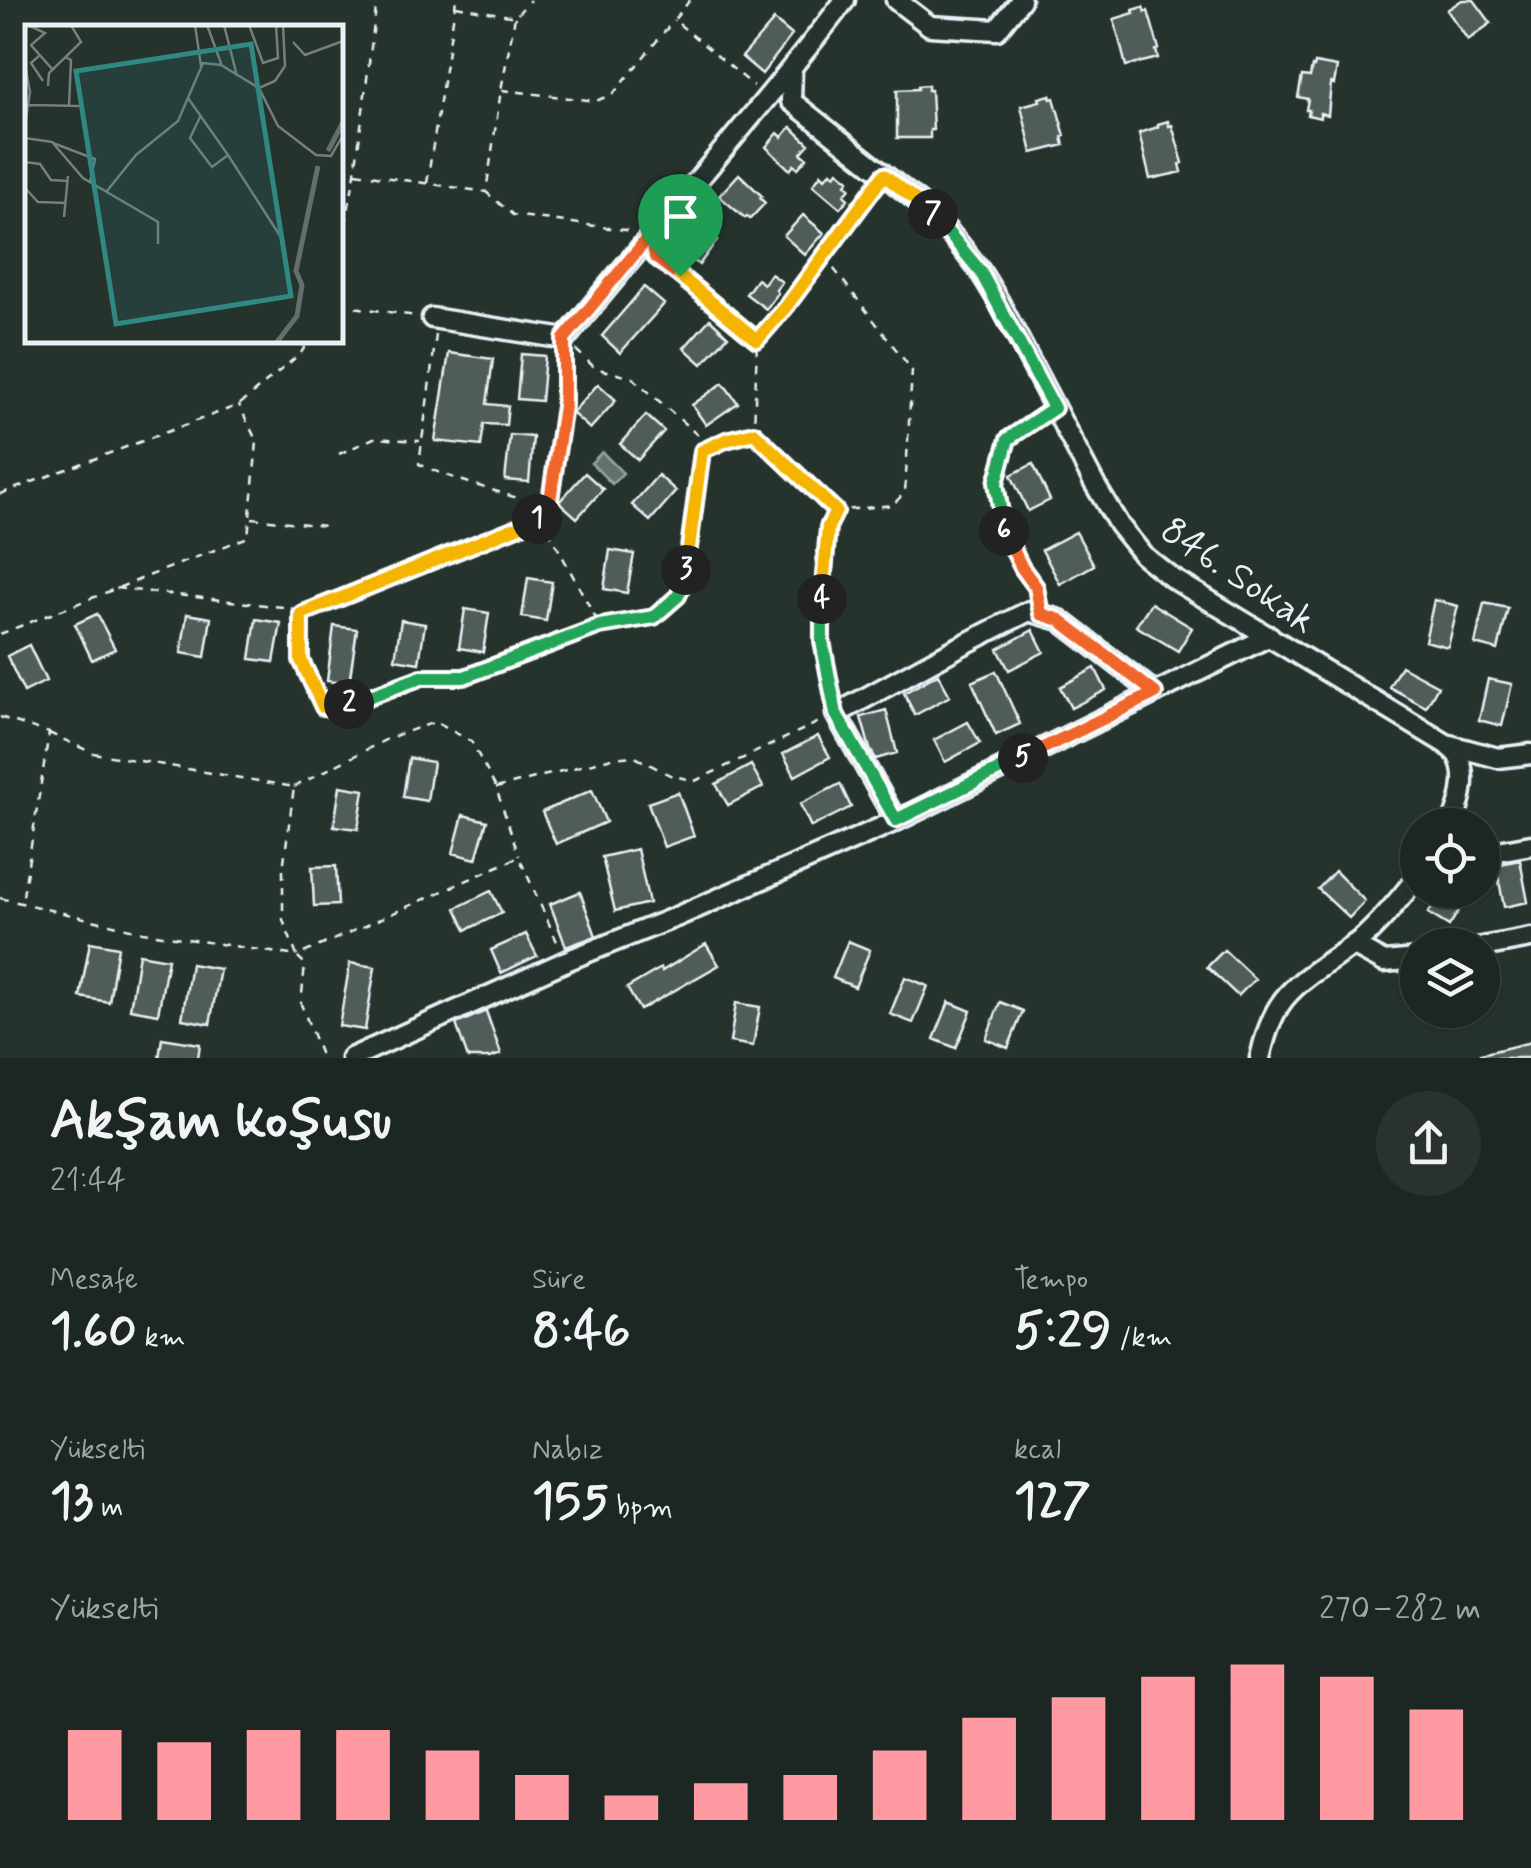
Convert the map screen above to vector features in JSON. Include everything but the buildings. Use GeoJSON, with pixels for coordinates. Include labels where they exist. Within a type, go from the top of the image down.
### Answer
{"type":"FeatureCollection","features":[{"type":"Feature","properties":{"kind":"street"},"geometry":{"type":"LineString","coordinates":[[435,318],[564,339],[792,70],[845,0]]}},
{"type":"Feature","properties":{"kind":"street"},"geometry":{"type":"LineString","coordinates":[[896,0],[930,26],[997,30],[1021,0]]}},
{"type":"Feature","properties":{"kind":"street","name":"846. Sokak"},"geometry":{"type":"LineString","coordinates":[[792,70],[790,101],[930,211],[980,271],[1119,525],[1142,555],[1172,578],[1452,750],[1498,758],[1531,754]]}},
{"type":"Feature","properties":{"kind":"street"},"geometry":{"type":"LineString","coordinates":[[896,820],[836,714],[1029,611],[1060,620],[1155,693]]}},
{"type":"Feature","properties":{"kind":"street"},"geometry":{"type":"LineString","coordinates":[[351,1058],[896,820],[1270,636]]}},
{"type":"Feature","properties":{"kind":"street"},"geometry":{"type":"LineString","coordinates":[[1452,750],[1462,776],[1458,808]]}},
{"type":"Feature","properties":{"kind":"street"},"geometry":{"type":"LineString","coordinates":[[1500,850],[1531,844]]}},
{"type":"Feature","properties":{"kind":"street"},"geometry":{"type":"LineString","coordinates":[[1260,1058],[1267,1030],[1281,1002],[1354,945],[1400,898]]}},
{"type":"Feature","properties":{"kind":"street"},"geometry":{"type":"LineString","coordinates":[[1500,944],[1531,938]]}},
{"type":"Feature","properties":{"kind":"street"},"geometry":{"type":"LineString","coordinates":[[1354,945],[1384,962],[1400,961]]}},
{"type":"Feature","properties":{"kind":"path"},"geometry":{"type":"LineString","coordinates":[[342,245],[377,0]]}},
{"type":"Feature","properties":{"kind":"path"},"geometry":{"type":"LineString","coordinates":[[427,183],[456,0]]}},
{"type":"Feature","properties":{"kind":"path"},"geometry":{"type":"LineString","coordinates":[[486,192],[515,17],[530,0]]}},
{"type":"Feature","properties":{"kind":"path"},"geometry":{"type":"LineString","coordinates":[[501,90],[596,101],[613,94],[690,0]]}},
{"type":"Feature","properties":{"kind":"path"},"geometry":{"type":"LineString","coordinates":[[456,6],[515,17]]}},
{"type":"Feature","properties":{"kind":"path"},"geometry":{"type":"LineString","coordinates":[[674,20],[768,98]]}},
{"type":"Feature","properties":{"kind":"path"},"geometry":{"type":"LineString","coordinates":[[355,173],[486,192],[513,216],[651,234],[655,257],[757,340]]}},
{"type":"Feature","properties":{"kind":"path"},"geometry":{"type":"LineString","coordinates":[[824,256],[912,370],[906,492],[893,505],[836,511],[754,433],[757,340],[884,175]]}},
{"type":"Feature","properties":{"kind":"path"},"geometry":{"type":"LineString","coordinates":[[342,304],[435,318],[418,464],[548,512]]}},
{"type":"Feature","properties":{"kind":"path"},"geometry":{"type":"LineString","coordinates":[[301,614],[301,660],[323,707],[334,709],[422,677],[464,677],[600,626],[654,617],[678,596],[684,583],[702,439],[633,378],[595,368],[564,339]]}},
{"type":"Feature","properties":{"kind":"path"},"geometry":{"type":"LineString","coordinates":[[564,339],[564,406],[546,526],[600,626]]}},
{"type":"Feature","properties":{"kind":"path"},"geometry":{"type":"LineString","coordinates":[[0,494],[239,406],[301,354],[308,342]]}},
{"type":"Feature","properties":{"kind":"path"},"geometry":{"type":"LineString","coordinates":[[0,634],[248,537],[258,442],[239,406]]}},
{"type":"Feature","properties":{"kind":"path"},"geometry":{"type":"LineString","coordinates":[[1041,614],[1036,587],[1002,528],[996,483],[1008,439],[1054,408]]}},
{"type":"Feature","properties":{"kind":"path"},"geometry":{"type":"LineString","coordinates":[[702,451],[754,433]]}},
{"type":"Feature","properties":{"kind":"path"},"geometry":{"type":"LineString","coordinates":[[338,454],[374,438],[422,441]]}},
{"type":"Feature","properties":{"kind":"path"},"geometry":{"type":"LineString","coordinates":[[496,788],[633,756],[670,776],[695,781],[836,714],[822,641],[822,594],[828,527],[836,511]]}},
{"type":"Feature","properties":{"kind":"path"},"geometry":{"type":"LineString","coordinates":[[301,614],[548,512]]}},
{"type":"Feature","properties":{"kind":"path"},"geometry":{"type":"LineString","coordinates":[[250,518],[325,526]]}},
{"type":"Feature","properties":{"kind":"path"},"geometry":{"type":"LineString","coordinates":[[116,588],[291,608],[301,614]]}},
{"type":"Feature","properties":{"kind":"path"},"geometry":{"type":"LineString","coordinates":[[0,717],[93,752],[294,787],[388,738],[434,722],[471,741],[496,788],[519,857],[566,961]]}},
{"type":"Feature","properties":{"kind":"path"},"geometry":{"type":"LineString","coordinates":[[22,902],[48,733]]}},
{"type":"Feature","properties":{"kind":"path"},"geometry":{"type":"LineString","coordinates":[[294,787],[283,869],[283,920],[297,956],[305,964],[301,1004],[322,1058]]}},
{"type":"Feature","properties":{"kind":"path"},"geometry":{"type":"LineString","coordinates":[[0,898],[143,932],[297,956],[519,857]]}},
{"type":"Feature","properties":{"kind":"shaded area"},"geometry":{"type":"Polygon","coordinates":[[[602,452],[623,473],[612,484],[591,463],[602,452]]]}},
{"type":"Feature","properties":{"kind":"route"},"geometry":{"type":"LineString","coordinates":[[884,175],[930,211],[980,271],[1054,408],[1008,439],[996,483],[1002,528],[1036,587],[1041,614],[1060,620],[1155,693],[896,820],[836,714],[822,641],[822,594],[828,527],[836,511],[754,433],[702,451],[684,583],[678,596],[654,617],[600,626],[464,677],[422,677],[334,709],[323,707],[301,660],[301,614],[548,514],[564,406],[564,339],[651,234],[655,257],[680,276],[757,340],[884,175]]}}]}
